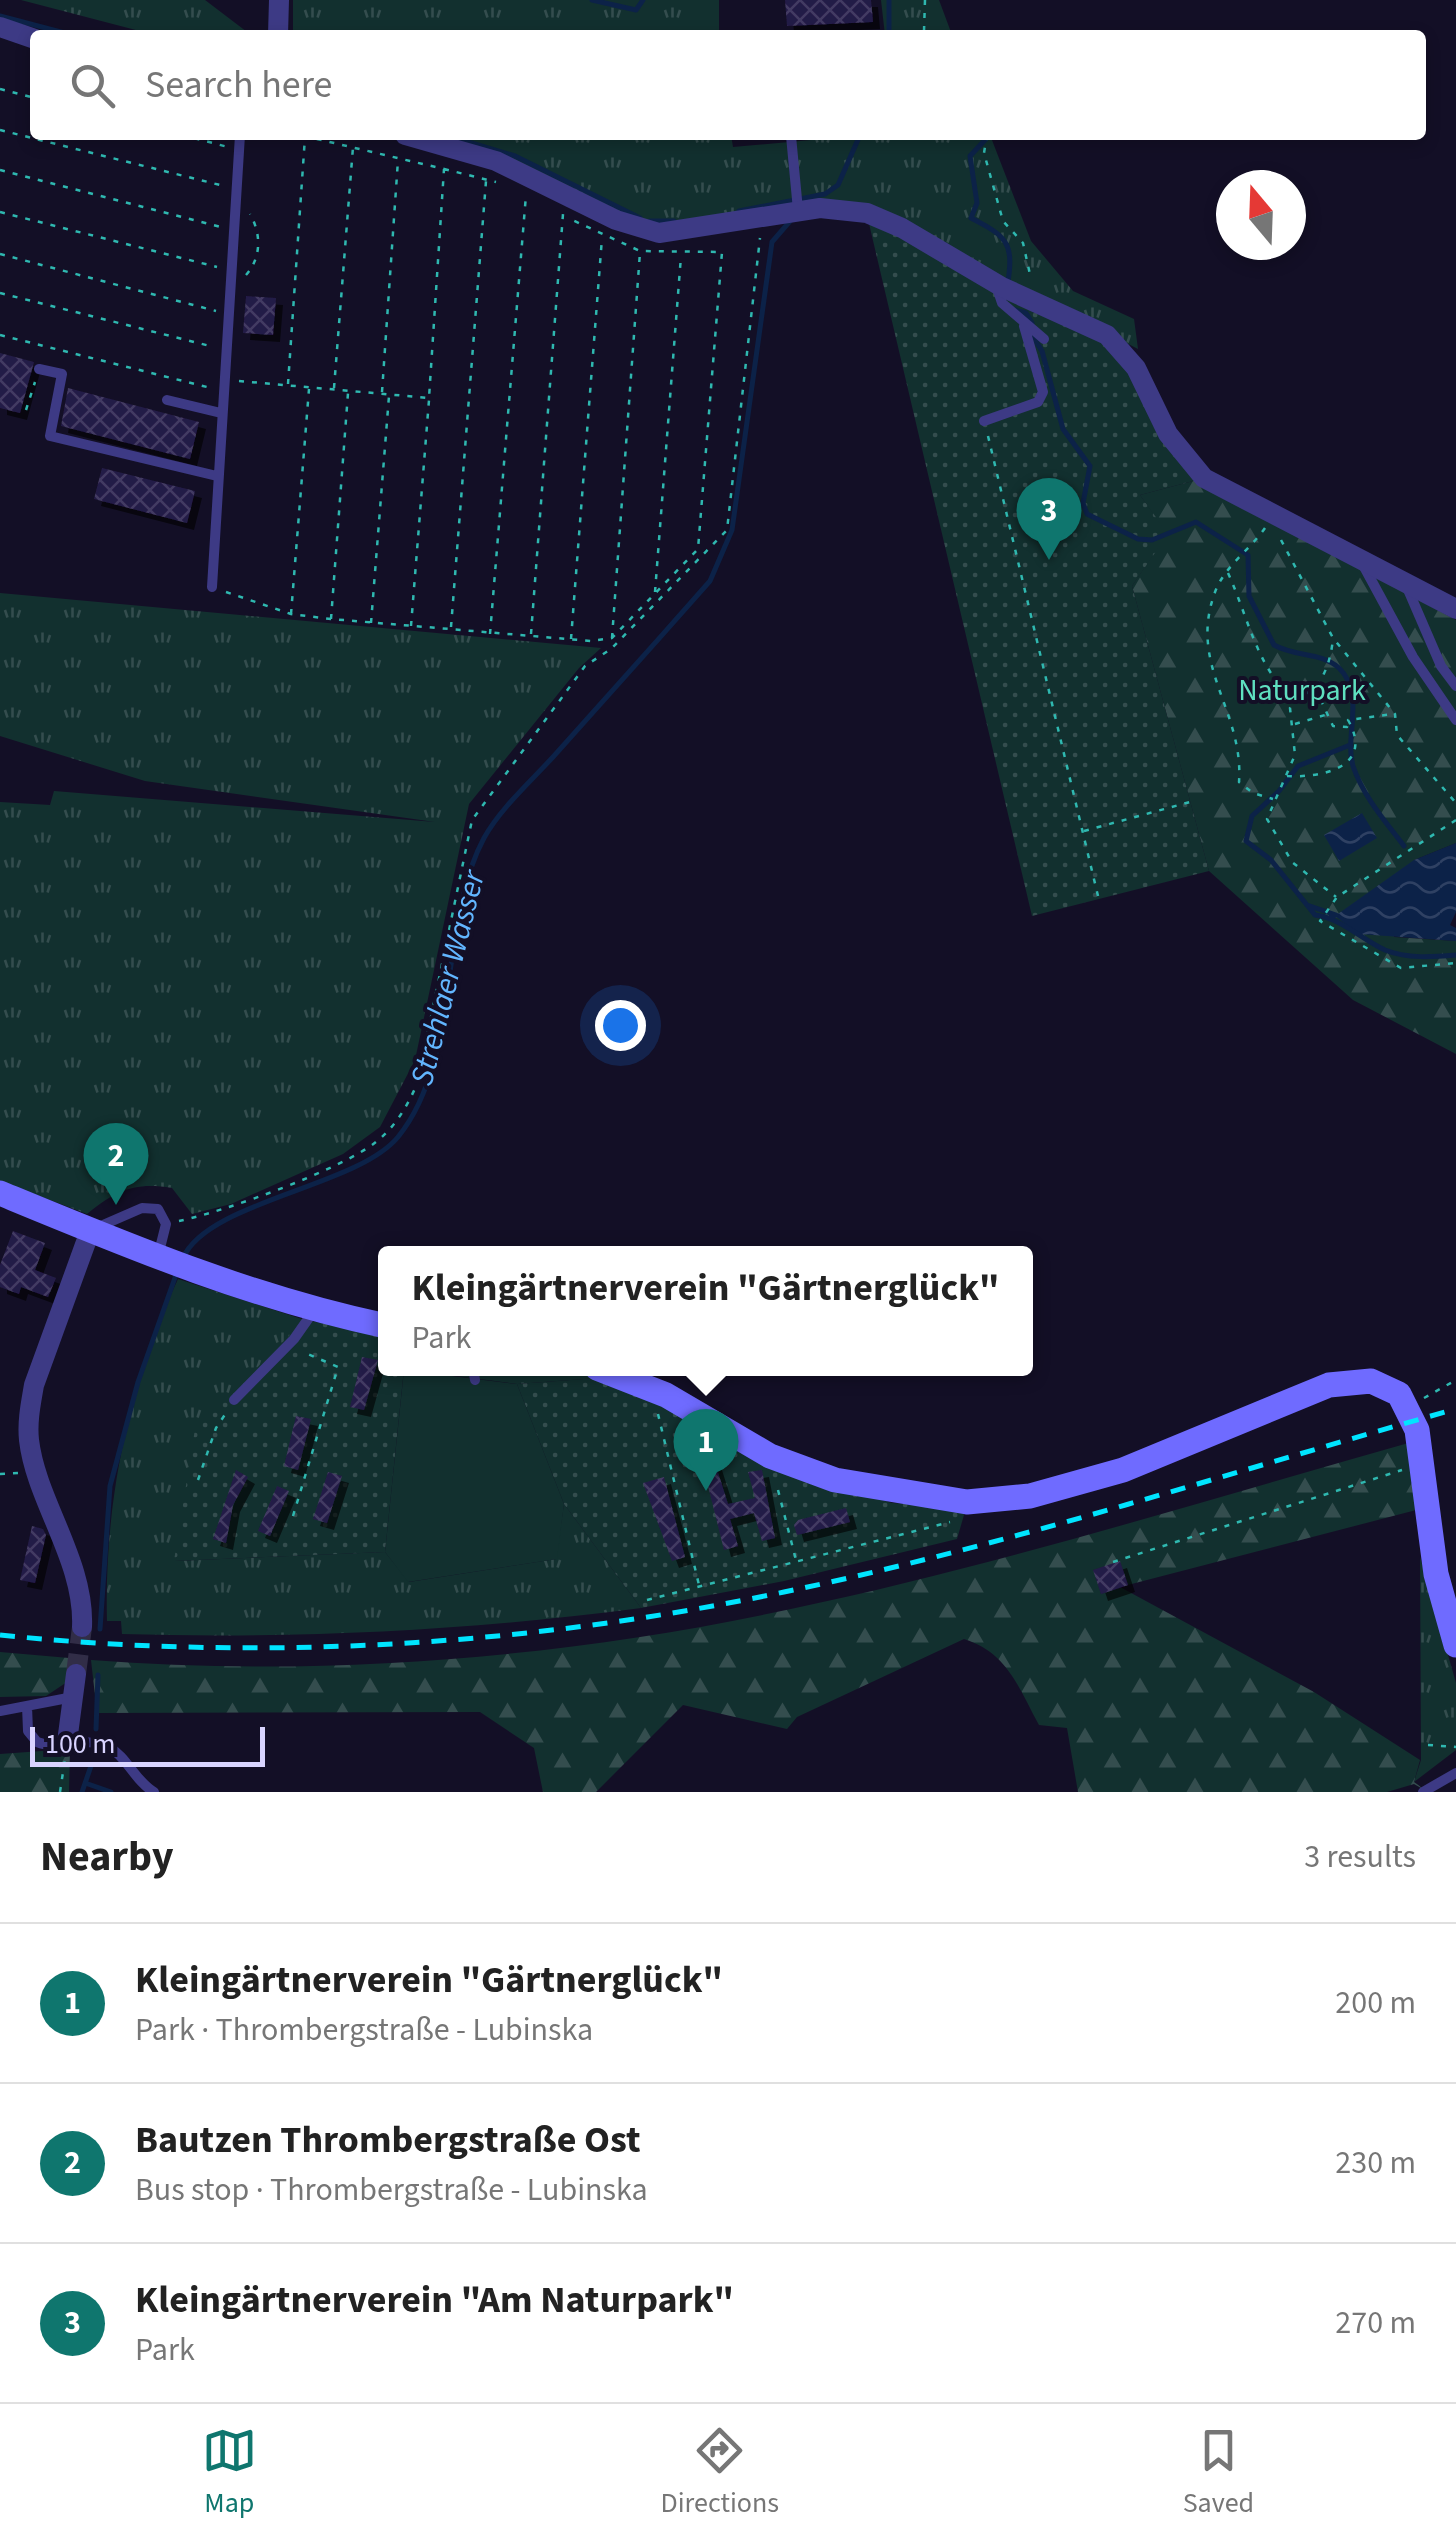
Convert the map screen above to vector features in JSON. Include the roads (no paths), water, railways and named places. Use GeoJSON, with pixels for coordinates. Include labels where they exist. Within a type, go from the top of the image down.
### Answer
{"type":"FeatureCollection","features":[{"type":"Feature","properties":{"kind":"street"},"geometry":{"type":"LineString","coordinates":[[278,0],[278,30]]}},
{"type":"Feature","properties":{"kind":"street"},"geometry":{"type":"LineString","coordinates":[[0,27],[30,36]]}},
{"type":"Feature","properties":{"kind":"street"},"geometry":{"type":"LineString","coordinates":[[423,140],[496,160],[616,220],[659,233],[710,228],[797,203],[867,213],[1009,290],[1107,335],[1136,368],[1168,434],[1204,478],[1265,519],[1359,557],[1456,609]]}},
{"type":"Feature","properties":{"kind":"street"},"geometry":{"type":"LineString","coordinates":[[0,1194],[171,1262],[314,1311],[378,1324]]}},
{"type":"Feature","properties":{"kind":"street"},"geometry":{"type":"LineString","coordinates":[[82,1627],[80,1598],[29,1442],[34,1385],[90,1230]]}},
{"type":"Feature","properties":{"kind":"street"},"geometry":{"type":"LineString","coordinates":[[617,1376],[666,1396],[770,1456],[835,1480],[968,1502],[1030,1496],[1123,1470],[1340,1382],[1371,1381],[1387,1386],[1405,1401],[1425,1465],[1436,1574],[1456,1645]]}},
{"type":"Feature","properties":{"kind":"street"},"geometry":{"type":"LineString","coordinates":[[68,1742],[76,1674]]}},
{"type":"Feature","properties":{"kind":"lane"},"geometry":{"type":"LineString","coordinates":[[212,587],[240,140]]}},
{"type":"Feature","properties":{"kind":"lane"},"geometry":{"type":"LineString","coordinates":[[791,140],[797,203]]}},
{"type":"Feature","properties":{"kind":"lane"},"geometry":{"type":"LineString","coordinates":[[984,421],[1038,402],[1043,392],[1033,333],[1002,303],[1009,290]]}},
{"type":"Feature","properties":{"kind":"lane"},"geometry":{"type":"LineString","coordinates":[[39,369],[62,374],[50,436],[217,476]]}},
{"type":"Feature","properties":{"kind":"lane"},"geometry":{"type":"LineString","coordinates":[[167,400],[221,413]]}},
{"type":"Feature","properties":{"kind":"lane"},"geometry":{"type":"LineString","coordinates":[[1359,557],[1413,656],[1456,720]]}},
{"type":"Feature","properties":{"kind":"lane"},"geometry":{"type":"LineString","coordinates":[[1404,580],[1436,657],[1456,686]]}},
{"type":"Feature","properties":{"kind":"lane"},"geometry":{"type":"LineString","coordinates":[[90,1230],[142,1208],[158,1209],[166,1224],[171,1262]]}},
{"type":"Feature","properties":{"kind":"lane"},"geometry":{"type":"LineString","coordinates":[[234,1400],[294,1339],[314,1311]]}},
{"type":"Feature","properties":{"kind":"lane"},"geometry":{"type":"LineString","coordinates":[[0,1711],[74,1696]]}},
{"type":"Feature","properties":{"kind":"lane"},"geometry":{"type":"LineString","coordinates":[[27,1706],[32,1738],[44,1745],[68,1742],[113,1749],[140,1784],[154,1792]]}},
{"type":"Feature","properties":{"kind":"lane"},"geometry":{"type":"LineString","coordinates":[[1423,1792],[1456,1772]]}},
{"type":"Feature","properties":{"kind":"water"},"geometry":{"type":"Polygon","coordinates":[[[1362,813],[1377,838],[1339,861],[1324,835],[1362,813]]]}},
{"type":"Feature","properties":{"kind":"water"},"geometry":{"type":"Polygon","coordinates":[[[1456,843],[1456,912],[1450,925],[1456,928],[1456,941],[1359,934],[1335,916],[1414,860],[1456,843]]]}},
{"type":"Feature","properties":{"kind":"waterway"},"geometry":{"type":"LineString","coordinates":[[592,0],[636,10],[643,0]]}},
{"type":"Feature","properties":{"kind":"waterway"},"geometry":{"type":"LineString","coordinates":[[889,0],[889,30]]}},
{"type":"Feature","properties":{"kind":"waterway"},"geometry":{"type":"LineString","coordinates":[[0,16],[53,30]]}},
{"type":"Feature","properties":{"kind":"waterway"},"geometry":{"type":"LineString","coordinates":[[462,140],[515,156],[640,218]]}},
{"type":"Feature","properties":{"kind":"waterway","name":"Strehlaer Wasser"},"geometry":{"type":"LineString","coordinates":[[739,211],[825,194],[838,185],[858,140]]}},
{"type":"Feature","properties":{"kind":"waterway"},"geometry":{"type":"LineString","coordinates":[[985,140],[970,156],[977,203],[971,218],[1005,242],[1010,258],[1008,282]]}},
{"type":"Feature","properties":{"kind":"waterway","name":"Strehlaer Wasser"},"geometry":{"type":"LineString","coordinates":[[183,1258],[198,1238],[221,1222],[351,1169],[378,1154],[398,1137],[418,1106],[441,1031],[460,910],[484,838],[507,806],[710,581],[732,530],[772,242],[791,220]]}},
{"type":"Feature","properties":{"kind":"waterway"},"geometry":{"type":"LineString","coordinates":[[650,221],[674,221]]}},
{"type":"Feature","properties":{"kind":"waterway"},"geometry":{"type":"LineString","coordinates":[[1015,310],[1026,313],[1032,323]]}},
{"type":"Feature","properties":{"kind":"waterway"},"geometry":{"type":"LineString","coordinates":[[1031,334],[1042,351],[1063,429],[1090,466],[1083,503],[1087,514],[1138,539],[1152,540],[1196,522],[1248,555],[1249,596],[1274,645],[1324,659],[1347,678],[1353,703],[1353,766],[1369,798],[1404,846]]}},
{"type":"Feature","properties":{"kind":"waterway"},"geometry":{"type":"LineString","coordinates":[[1350,745],[1298,766],[1252,816],[1246,841],[1271,860],[1315,915],[1334,920],[1393,953],[1420,957],[1456,955]]}},
{"type":"Feature","properties":{"kind":"waterway"},"geometry":{"type":"LineString","coordinates":[[1307,905],[1336,915],[1331,917]]}},
{"type":"Feature","properties":{"kind":"waterway","name":"Strehlaer Wasser"},"geometry":{"type":"LineString","coordinates":[[100,1629],[110,1486],[138,1382],[177,1272]]}},
{"type":"Feature","properties":{"kind":"waterway"},"geometry":{"type":"LineString","coordinates":[[96,1729],[98,1675]]}},
{"type":"Feature","properties":{"kind":"waterway"},"geometry":{"type":"LineString","coordinates":[[82,1792],[91,1766]]}},
{"type":"Feature","properties":{"kind":"waterway"},"geometry":{"type":"LineString","coordinates":[[88,1784],[111,1792]]}},
{"type":"Feature","properties":{"kind":"tunnel"},"geometry":{"type":"LineString","coordinates":[[76,1674],[82,1627]]}},
{"type":"Feature","properties":{"kind":"railway"},"geometry":{"type":"LineString","coordinates":[[0,1635],[196,1647],[393,1644],[590,1625],[687,1610],[784,1592],[953,1552],[1456,1409]]}},
{"type":"Feature","properties":{"kind":"place","name":"Kleingärtnerverein \"Am Naturpark\""},"geometry":{"type":"Point","coordinates":[1049,560]}},
{"type":"Feature","properties":{"kind":"place","name":"Bautzen Thrombergstraße Ost"},"geometry":{"type":"Point","coordinates":[116,1205]}},
{"type":"Feature","properties":{"kind":"place","name":"Kleingärtnerverein \"Gärtnerglück\""},"geometry":{"type":"Point","coordinates":[706,1491]}},
{"type":"Feature","properties":{"kind":"park label","name":"Naturpark"},"geometry":{"type":"Point","coordinates":[1302,690]}}]}
